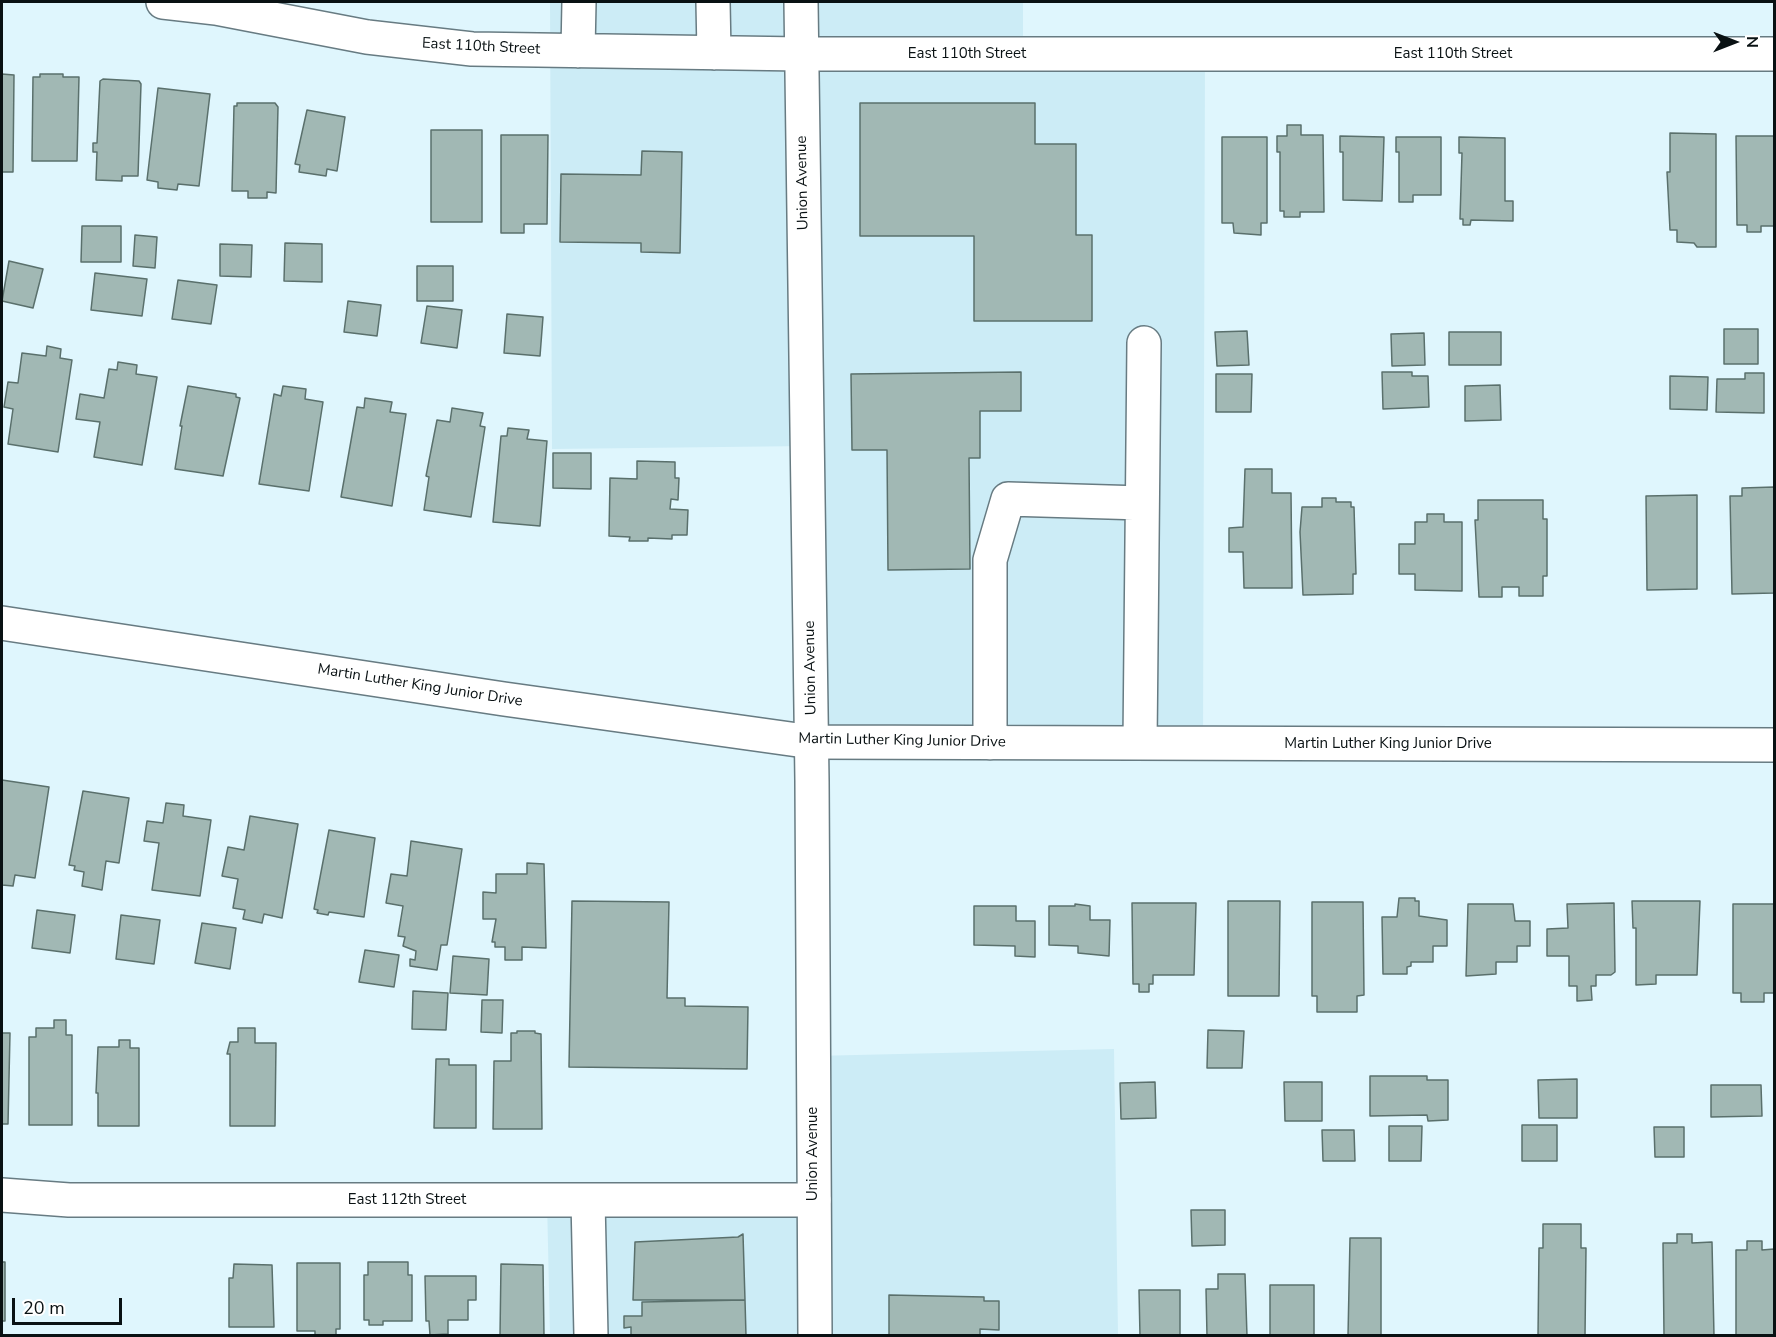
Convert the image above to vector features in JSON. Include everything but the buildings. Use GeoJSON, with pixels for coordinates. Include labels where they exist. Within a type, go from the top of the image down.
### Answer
{"type":"FeatureCollection","features":[{"type":"Feature","properties":{"kind":"street","name":"East 110th Street"},"geometry":{"type":"LineString","coordinates":[[163,2],[216,8],[367,38],[472,49],[801,54],[1774,54]]}},
{"type":"Feature","properties":{"kind":"street"},"geometry":{"type":"LineString","coordinates":[[578,51],[579,2]]}},
{"type":"Feature","properties":{"kind":"street"},"geometry":{"type":"LineString","coordinates":[[713,2],[714,53]]}},
{"type":"Feature","properties":{"kind":"street","name":"Union Avenue"},"geometry":{"type":"LineString","coordinates":[[801,2],[812,742],[814,1335]]}},
{"type":"Feature","properties":{"kind":"street"},"geometry":{"type":"LineString","coordinates":[[1140,743],[1144,344]]}},
{"type":"Feature","properties":{"kind":"street"},"geometry":{"type":"LineString","coordinates":[[990,743],[990,560],[1008,499],[1142,503]]}},
{"type":"Feature","properties":{"kind":"street","name":"Martin Luther King Junior Drive"},"geometry":{"type":"LineString","coordinates":[[2,623],[504,699],[812,742],[1774,745]]}},
{"type":"Feature","properties":{"kind":"street","name":"East 112th Street"},"geometry":{"type":"LineString","coordinates":[[2,1195],[69,1200],[814,1200]]}},
{"type":"Feature","properties":{"kind":"street"},"geometry":{"type":"LineString","coordinates":[[588,1200],[591,1335]]}},
{"type":"Feature","properties":{"kind":"shaded area"},"geometry":{"type":"Polygon","coordinates":[[[550,2],[1023,2],[1023,54],[1205,54],[1203,744],[812,742],[807,446],[552,449],[550,2]]]}},
{"type":"Feature","properties":{"kind":"shaded area"},"geometry":{"type":"Polygon","coordinates":[[[1114,1049],[1118,1335],[550,1335],[547,1200],[813,1200],[813,1056],[1114,1049]]]}}]}
